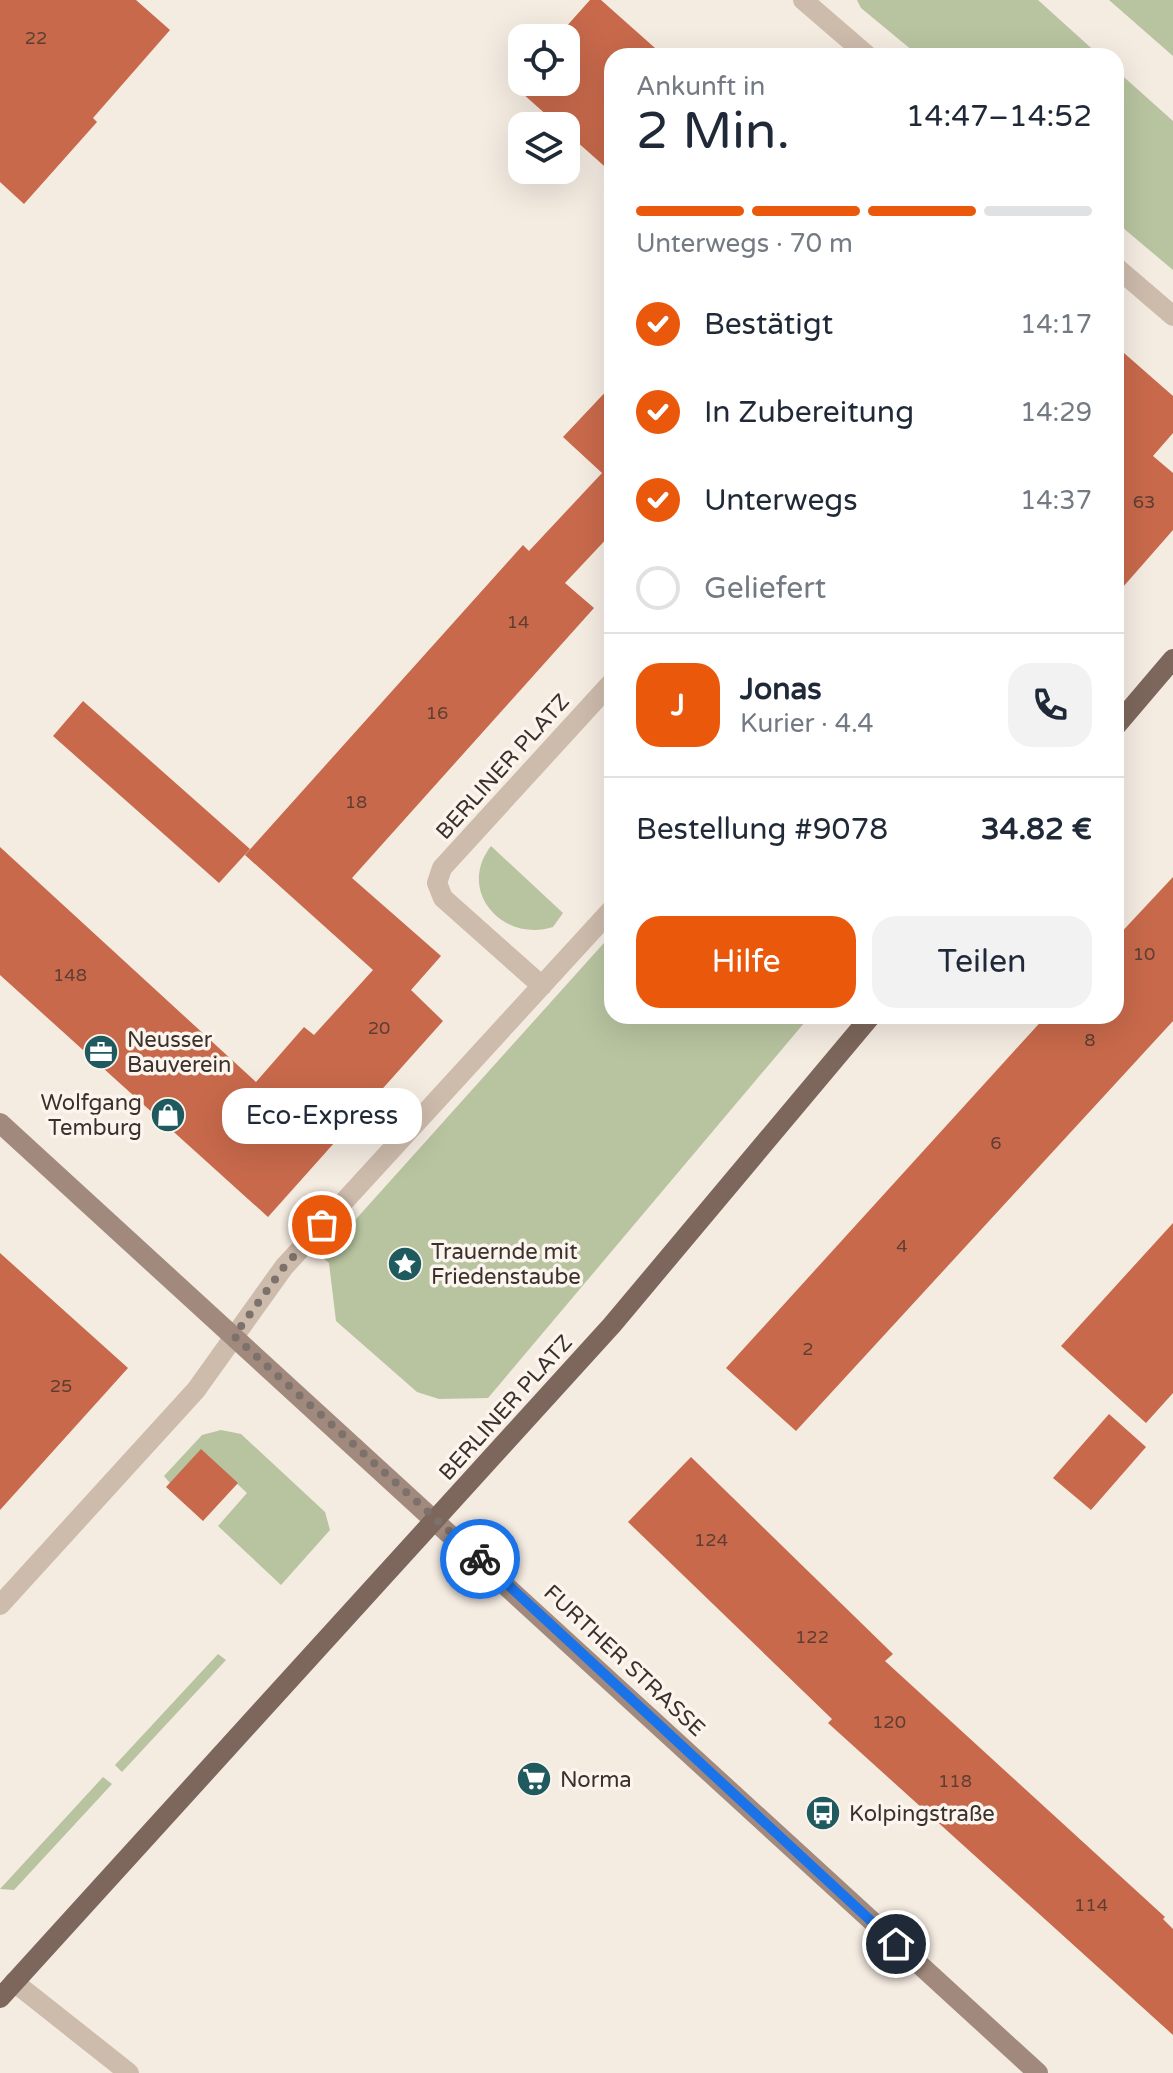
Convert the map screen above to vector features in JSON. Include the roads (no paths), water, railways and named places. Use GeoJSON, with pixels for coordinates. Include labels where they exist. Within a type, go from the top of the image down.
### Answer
{"type":"FeatureCollection","features":[{"type":"Feature","properties":{"kind":"main road"},"geometry":{"type":"LineString","coordinates":[[1124,717],[1173,659]]}},
{"type":"Feature","properties":{"kind":"main road","name":"BERLINER PLATZ"},"geometry":{"type":"LineString","coordinates":[[0,1998],[612,1325],[864,1024]]}},
{"type":"Feature","properties":{"kind":"main road","name":"FURTHER STRASSE"},"geometry":{"type":"LineString","coordinates":[[0,1123],[1038,2073]]}},
{"type":"Feature","properties":{"kind":"street"},"geometry":{"type":"LineString","coordinates":[[803,0],[859,48]]}},
{"type":"Feature","properties":{"kind":"street"},"geometry":{"type":"LineString","coordinates":[[1124,274],[1173,316]]}},
{"type":"Feature","properties":{"kind":"street","name":"BERLINER PLATZ"},"geometry":{"type":"LineString","coordinates":[[542,986],[443,898],[437,883],[442,868],[604,691]]}},
{"type":"Feature","properties":{"kind":"street"},"geometry":{"type":"LineString","coordinates":[[0,1605],[196,1390],[284,1267],[604,918]]}},
{"type":"Feature","properties":{"kind":"street"},"geometry":{"type":"LineString","coordinates":[[14,1982],[129,2073]]}},
{"type":"Feature","properties":{"kind":"place","name":"Neusser Bauverein"},"geometry":{"type":"Point","coordinates":[101,1052]}},
{"type":"Feature","properties":{"kind":"place","name":"Wolfgang Temburg"},"geometry":{"type":"Point","coordinates":[168,1115]}},
{"type":"Feature","properties":{"kind":"place","name":"Eco-Express"},"geometry":{"type":"Point","coordinates":[322,1225]}},
{"type":"Feature","properties":{"kind":"place","name":"Trauernde mit Friedenstaube"},"geometry":{"type":"Point","coordinates":[405,1264]}},
{"type":"Feature","properties":{"kind":"place","name":"Norma"},"geometry":{"type":"Point","coordinates":[534,1779]}},
{"type":"Feature","properties":{"kind":"place","name":"Kolpingstraße"},"geometry":{"type":"Point","coordinates":[823,1813]}}]}
